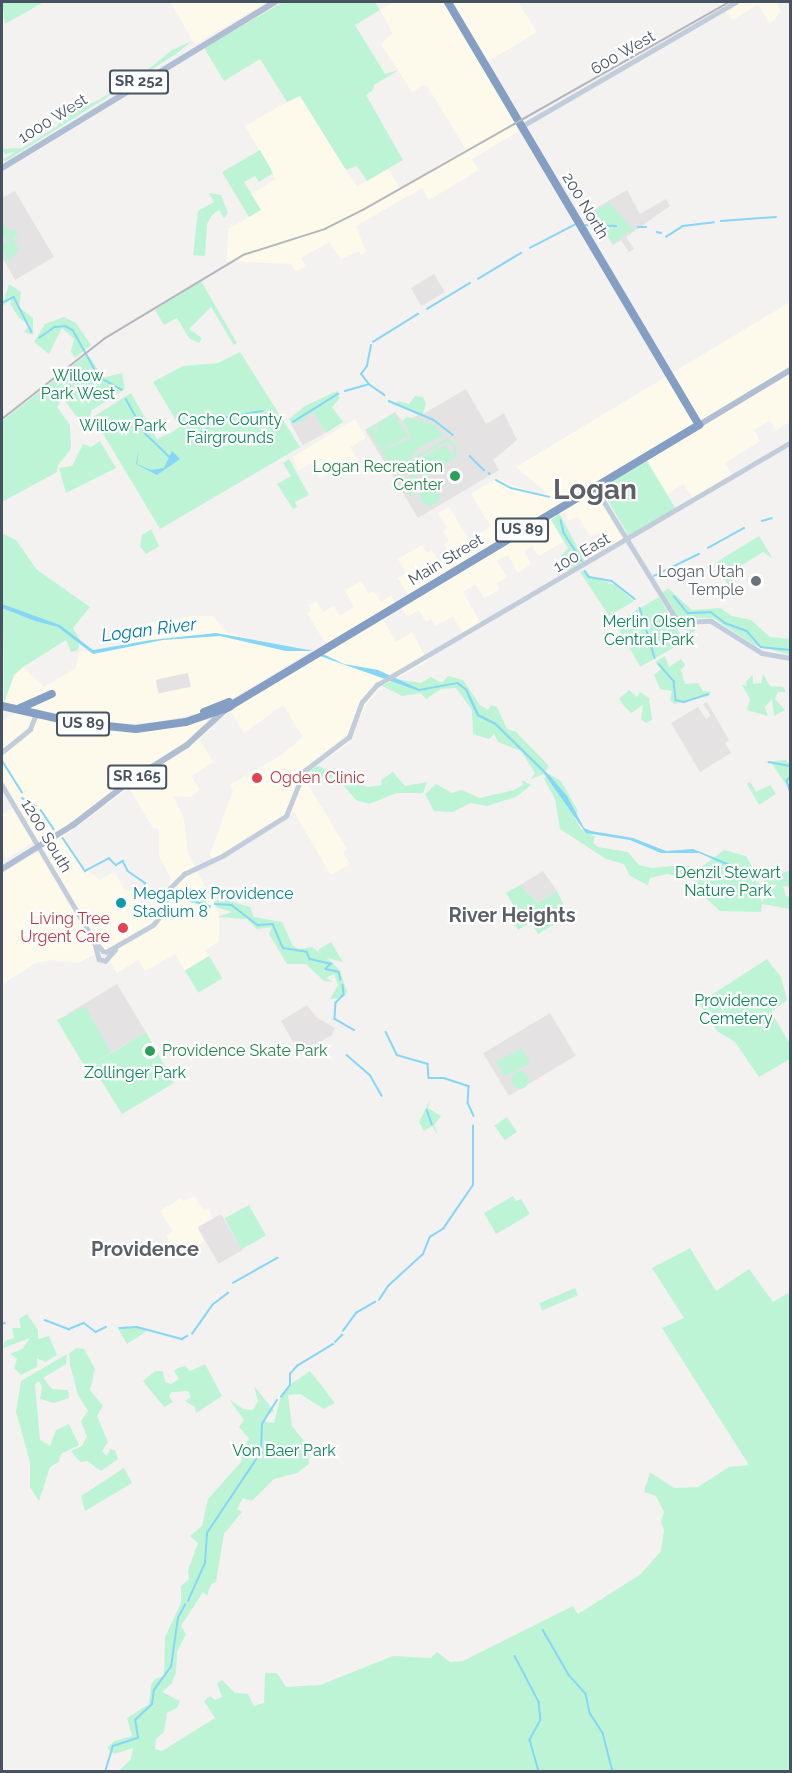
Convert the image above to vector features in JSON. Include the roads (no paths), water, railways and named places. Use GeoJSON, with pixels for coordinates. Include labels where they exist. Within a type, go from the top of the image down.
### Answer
{"type":"FeatureCollection","features":[{"type":"Feature","properties":{"kind":"highway","name":"200 North"},"geometry":{"type":"LineString","coordinates":[[448,2],[699,425]]}},
{"type":"Feature","properties":{"kind":"highway","name":"Main Street"},"geometry":{"type":"LineString","coordinates":[[225,709],[699,425]]}},
{"type":"Feature","properties":{"kind":"highway","name":"Main Street"},"geometry":{"type":"LineString","coordinates":[[225,709],[234,701],[270,681]]}},
{"type":"Feature","properties":{"kind":"highway"},"geometry":{"type":"LineString","coordinates":[[15,709],[52,694]]}},
{"type":"Feature","properties":{"kind":"highway","name":"US 89"},"geometry":{"type":"LineString","coordinates":[[130,727],[186,718],[234,701]]}},
{"type":"Feature","properties":{"kind":"highway","name":"US 89"},"geometry":{"type":"LineString","coordinates":[[2,706],[94,726],[130,727],[168,726],[225,709]]}},
{"type":"Feature","properties":{"kind":"highway"},"geometry":{"type":"LineString","coordinates":[[203,717],[209,726]]}},
{"type":"Feature","properties":{"kind":"main road","name":"1000 West"},"geometry":{"type":"LineString","coordinates":[[2,167],[275,2]]}},
{"type":"Feature","properties":{"kind":"main road","name":"600 West"},"geometry":{"type":"LineString","coordinates":[[522,126],[736,2]]}},
{"type":"Feature","properties":{"kind":"main road","name":"Main Street"},"geometry":{"type":"LineString","coordinates":[[699,425],[790,370]]}},
{"type":"Feature","properties":{"kind":"main road","name":"100 East"},"geometry":{"type":"LineString","coordinates":[[104,954],[153,925],[162,914],[170,888],[179,877],[225,855],[286,816],[304,771],[349,737],[362,702],[384,681],[577,570],[790,443]]}},
{"type":"Feature","properties":{"kind":"main road"},"geometry":{"type":"LineString","coordinates":[[596,487],[678,622],[711,621],[762,653],[790,658]]}},
{"type":"Feature","properties":{"kind":"main road","name":"Main Street"},"geometry":{"type":"LineString","coordinates":[[2,869],[178,752],[225,709]]}},
{"type":"Feature","properties":{"kind":"main road"},"geometry":{"type":"LineString","coordinates":[[2,752],[27,733],[36,714]]}},
{"type":"Feature","properties":{"kind":"main road","name":"1200 South"},"geometry":{"type":"LineString","coordinates":[[2,785],[104,954]]}},
{"type":"Feature","properties":{"kind":"water"},"geometry":{"type":"Polygon","coordinates":[[[139,450],[137,464],[151,470],[164,468],[172,451],[180,459],[157,475],[136,464],[139,450]]]}},
{"type":"Feature","properties":{"kind":"water"},"geometry":{"type":"Polygon","coordinates":[[[2,604],[60,625],[93,650],[151,640],[216,633],[314,651],[286,651],[220,636],[163,640],[93,654],[58,627],[2,608],[2,604]]]}},
{"type":"Feature","properties":{"kind":"water"},"geometry":{"type":"Polygon","coordinates":[[[323,654],[344,664],[378,670],[419,689],[458,682],[467,689],[479,714],[496,723],[550,776],[567,796],[584,828],[633,838],[666,851],[693,849],[760,876],[790,881],[751,876],[699,853],[661,853],[630,840],[586,833],[543,772],[495,725],[477,716],[465,690],[457,684],[419,691],[320,656],[323,654]]]}},
{"type":"Feature","properties":{"kind":"waterway"},"geometry":{"type":"LineString","coordinates":[[721,221],[776,217]]}},
{"type":"Feature","properties":{"kind":"waterway"},"geometry":{"type":"LineString","coordinates":[[666,237],[683,226],[714,222]]}},
{"type":"Feature","properties":{"kind":"waterway"},"geometry":{"type":"LineString","coordinates":[[530,248],[574,225]]}},
{"type":"Feature","properties":{"kind":"waterway"},"geometry":{"type":"LineString","coordinates":[[586,225],[616,226]]}},
{"type":"Feature","properties":{"kind":"waterway"},"geometry":{"type":"LineString","coordinates":[[638,227],[646,227]]}},
{"type":"Feature","properties":{"kind":"waterway"},"geometry":{"type":"LineString","coordinates":[[657,232],[661,233]]}},
{"type":"Feature","properties":{"kind":"waterway"},"geometry":{"type":"LineString","coordinates":[[478,279],[521,253]]}},
{"type":"Feature","properties":{"kind":"waterway"},"geometry":{"type":"LineString","coordinates":[[427,309],[470,283]]}},
{"type":"Feature","properties":{"kind":"waterway"},"geometry":{"type":"LineString","coordinates":[[2,303],[14,297],[32,332]]}},
{"type":"Feature","properties":{"kind":"waterway"},"geometry":{"type":"LineString","coordinates":[[373,342],[418,314]]}},
{"type":"Feature","properties":{"kind":"waterway"},"geometry":{"type":"LineString","coordinates":[[39,338],[55,327],[65,326],[73,330],[99,377],[122,390]]}},
{"type":"Feature","properties":{"kind":"waterway"},"geometry":{"type":"LineString","coordinates":[[368,383],[361,374],[367,366],[371,345]]}},
{"type":"Feature","properties":{"kind":"waterway"},"geometry":{"type":"LineString","coordinates":[[345,391],[369,384],[385,395]]}},
{"type":"Feature","properties":{"kind":"waterway"},"geometry":{"type":"LineString","coordinates":[[293,422],[338,394]]}},
{"type":"Feature","properties":{"kind":"waterway"},"geometry":{"type":"LineString","coordinates":[[126,399],[146,434],[169,456]]}},
{"type":"Feature","properties":{"kind":"waterway"},"geometry":{"type":"LineString","coordinates":[[389,401],[434,420],[453,435]]}},
{"type":"Feature","properties":{"kind":"waterway"},"geometry":{"type":"LineString","coordinates":[[200,433],[222,418],[262,411]]}},
{"type":"Feature","properties":{"kind":"waterway"},"geometry":{"type":"LineString","coordinates":[[470,456],[484,470]]}},
{"type":"Feature","properties":{"kind":"waterway"},"geometry":{"type":"LineString","coordinates":[[496,480],[511,488],[549,497]]}},
{"type":"Feature","properties":{"kind":"waterway"},"geometry":{"type":"LineString","coordinates":[[762,521],[772,518]]}},
{"type":"Feature","properties":{"kind":"waterway"},"geometry":{"type":"LineString","coordinates":[[561,520],[564,533],[582,561]]}},
{"type":"Feature","properties":{"kind":"waterway"},"geometry":{"type":"LineString","coordinates":[[708,548],[744,528]]}},
{"type":"Feature","properties":{"kind":"waterway"},"geometry":{"type":"LineString","coordinates":[[654,576],[699,554]]}},
{"type":"Feature","properties":{"kind":"waterway"},"geometry":{"type":"LineString","coordinates":[[585,571],[589,577],[612,581],[635,599]]}},
{"type":"Feature","properties":{"kind":"waterway"},"geometry":{"type":"LineString","coordinates":[[674,596],[688,613],[711,612],[725,623],[747,631],[761,647],[790,650]]}},
{"type":"Feature","properties":{"kind":"waterway"},"geometry":{"type":"LineString","coordinates":[[640,608],[655,658]]}},
{"type":"Feature","properties":{"kind":"waterway"},"geometry":{"type":"LineString","coordinates":[[659,664],[674,681],[676,700],[684,702],[708,694]]}},
{"type":"Feature","properties":{"kind":"waterway"},"geometry":{"type":"LineString","coordinates":[[2,760],[22,792]]}},
{"type":"Feature","properties":{"kind":"waterway"},"geometry":{"type":"LineString","coordinates":[[769,762],[790,766]]}},
{"type":"Feature","properties":{"kind":"waterway"},"geometry":{"type":"LineString","coordinates":[[790,778],[787,781],[790,790]]}},
{"type":"Feature","properties":{"kind":"waterway"},"geometry":{"type":"LineString","coordinates":[[22,798],[36,806]]}},
{"type":"Feature","properties":{"kind":"waterway"},"geometry":{"type":"LineString","coordinates":[[41,810],[54,829]]}},
{"type":"Feature","properties":{"kind":"waterway"},"geometry":{"type":"LineString","coordinates":[[63,838],[85,871],[109,858],[116,865],[123,861],[128,871],[145,883],[145,892],[163,892]]}},
{"type":"Feature","properties":{"kind":"waterway"},"geometry":{"type":"LineString","coordinates":[[172,894],[210,906]]}},
{"type":"Feature","properties":{"kind":"waterway"},"geometry":{"type":"LineString","coordinates":[[215,904],[232,905],[258,925],[273,924],[283,948],[307,952],[310,959],[331,964],[326,969],[339,972],[341,980]]}},
{"type":"Feature","properties":{"kind":"waterway"},"geometry":{"type":"LineString","coordinates":[[343,985],[344,995],[336,1003],[335,1019],[354,1030]]}},
{"type":"Feature","properties":{"kind":"waterway"},"geometry":{"type":"LineString","coordinates":[[386,1032],[397,1055],[428,1064],[429,1078],[444,1078],[469,1086],[468,1103],[474,1116]]}},
{"type":"Feature","properties":{"kind":"waterway"},"geometry":{"type":"LineString","coordinates":[[347,1055],[370,1075],[382,1096]]}},
{"type":"Feature","properties":{"kind":"waterway"},"geometry":{"type":"LineString","coordinates":[[427,1110],[432,1124]]}},
{"type":"Feature","properties":{"kind":"waterway"},"geometry":{"type":"LineString","coordinates":[[379,1300],[388,1286],[423,1254],[430,1237],[443,1229],[473,1185],[473,1126]]}},
{"type":"Feature","properties":{"kind":"waterway"},"geometry":{"type":"LineString","coordinates":[[233,1283],[277,1258]]}},
{"type":"Feature","properties":{"kind":"waterway"},"geometry":{"type":"LineString","coordinates":[[192,1334],[212,1305],[228,1293]]}},
{"type":"Feature","properties":{"kind":"waterway"},"geometry":{"type":"LineString","coordinates":[[343,1331],[356,1313],[375,1302]]}},
{"type":"Feature","properties":{"kind":"waterway"},"geometry":{"type":"LineString","coordinates":[[45,1320],[69,1329],[84,1323],[96,1332],[106,1327]]}},
{"type":"Feature","properties":{"kind":"waterway"},"geometry":{"type":"LineString","coordinates":[[120,1328],[137,1327],[182,1339],[187,1336]]}},
{"type":"Feature","properties":{"kind":"waterway"},"geometry":{"type":"LineString","coordinates":[[335,1342],[342,1335]]}},
{"type":"Feature","properties":{"kind":"waterway"},"geometry":{"type":"LineString","coordinates":[[281,1397],[290,1385],[290,1374],[297,1366],[333,1344]]}},
{"type":"Feature","properties":{"kind":"waterway"},"geometry":{"type":"LineString","coordinates":[[188,1601],[205,1563],[207,1533],[261,1452],[262,1424],[277,1400]]}},
{"type":"Feature","properties":{"kind":"waterway"},"geometry":{"type":"LineString","coordinates":[[105,1772],[113,1746],[138,1738],[135,1720],[152,1704],[154,1690],[171,1667],[178,1618],[185,1605]]}},
{"type":"Feature","properties":{"kind":"waterway"},"geometry":{"type":"LineString","coordinates":[[543,1630],[569,1675],[586,1694],[590,1713],[603,1733],[613,1772]]}},
{"type":"Feature","properties":{"kind":"waterway"},"geometry":{"type":"LineString","coordinates":[[515,1656],[539,1702],[541,1720],[530,1740],[539,1772]]}},
{"type":"Feature","properties":{"kind":"railway"},"geometry":{"type":"LineString","coordinates":[[2,419],[104,339],[243,255],[325,229],[363,210],[729,2]]}},
{"type":"Feature","properties":{"kind":"place","name":"Logan Recreation Center"},"geometry":{"type":"Point","coordinates":[455,476]}},
{"type":"Feature","properties":{"kind":"place","name":"Logan Utah Temple"},"geometry":{"type":"Point","coordinates":[756,581]}},
{"type":"Feature","properties":{"kind":"place","name":"Ogden Clinic"},"geometry":{"type":"Point","coordinates":[257,778]}},
{"type":"Feature","properties":{"kind":"place","name":"Megaplex Providence Stadium 8"},"geometry":{"type":"Point","coordinates":[121,903]}},
{"type":"Feature","properties":{"kind":"place","name":"Living Tree Urgent Care"},"geometry":{"type":"Point","coordinates":[123,928]}},
{"type":"Feature","properties":{"kind":"place","name":"Providence Skate Park"},"geometry":{"type":"Point","coordinates":[150,1051]}},
{"type":"Feature","properties":{"kind":"district","name":"Logan"},"geometry":{"type":"Point","coordinates":[595,490]}},
{"type":"Feature","properties":{"kind":"district","name":"River Heights"},"geometry":{"type":"Point","coordinates":[512,915]}},
{"type":"Feature","properties":{"kind":"district","name":"Providence"},"geometry":{"type":"Point","coordinates":[145,1249]}},
{"type":"Feature","properties":{"kind":"park label","name":"Willow Park West"},"geometry":{"type":"Point","coordinates":[78,385]}},
{"type":"Feature","properties":{"kind":"park label","name":"Willow Park"},"geometry":{"type":"Point","coordinates":[123,426]}},
{"type":"Feature","properties":{"kind":"park label","name":"Cache County Fairgrounds"},"geometry":{"type":"Point","coordinates":[230,429]}},
{"type":"Feature","properties":{"kind":"park label","name":"Merlin Olsen Central Park"},"geometry":{"type":"Point","coordinates":[649,631]}},
{"type":"Feature","properties":{"kind":"park label","name":"Denzil Stewart Nature Park"},"geometry":{"type":"Point","coordinates":[728,882]}},
{"type":"Feature","properties":{"kind":"park label","name":"Providence Cemetery"},"geometry":{"type":"Point","coordinates":[736,1010]}},
{"type":"Feature","properties":{"kind":"park label","name":"Zollinger Park"},"geometry":{"type":"Point","coordinates":[135,1073]}},
{"type":"Feature","properties":{"kind":"park label","name":"Von Baer Park"},"geometry":{"type":"Point","coordinates":[284,1451]}},
{"type":"Feature","properties":{"kind":"water label","name":"Logan River"},"geometry":{"type":"Point","coordinates":[149,630]}}]}
